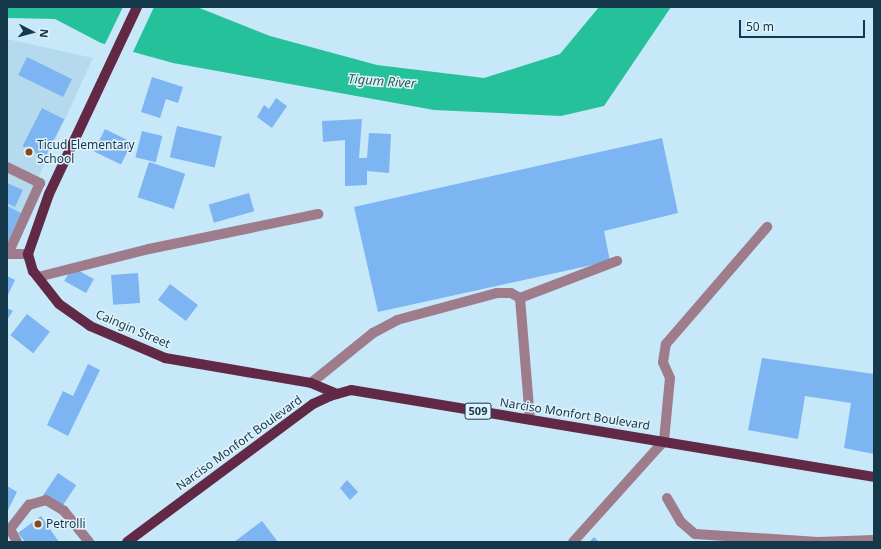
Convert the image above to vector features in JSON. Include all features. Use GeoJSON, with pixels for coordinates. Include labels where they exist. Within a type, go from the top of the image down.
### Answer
{"type":"FeatureCollection","features":[{"type":"Feature","properties":{"kind":"main road"},"geometry":{"type":"LineString","coordinates":[[28,254],[49,194],[137,7]]}},
{"type":"Feature","properties":{"kind":"main road","name":"Caingin Street"},"geometry":{"type":"LineString","coordinates":[[28,254],[38,277],[59,304],[90,326],[165,358],[311,383],[337,394]]}},
{"type":"Feature","properties":{"kind":"main road","name":"Narciso Monfort Boulevard"},"geometry":{"type":"LineString","coordinates":[[127,542],[313,404],[351,390],[874,477]]}},
{"type":"Feature","properties":{"kind":"street"},"geometry":{"type":"LineString","coordinates":[[7,167],[40,183],[7,254],[28,254]]}},
{"type":"Feature","properties":{"kind":"street"},"geometry":{"type":"LineString","coordinates":[[38,277],[149,249],[318,214]]}},
{"type":"Feature","properties":{"kind":"street"},"geometry":{"type":"LineString","coordinates":[[573,542],[664,441],[670,378],[663,362],[666,344],[767,227]]}},
{"type":"Feature","properties":{"kind":"street"},"geometry":{"type":"LineString","coordinates":[[311,383],[373,333],[397,320],[497,293],[511,293],[520,298],[618,261]]}},
{"type":"Feature","properties":{"kind":"street"},"geometry":{"type":"LineString","coordinates":[[520,298],[530,420]]}},
{"type":"Feature","properties":{"kind":"street"},"geometry":{"type":"LineString","coordinates":[[667,498],[681,522],[696,534],[818,542],[874,540]]}},
{"type":"Feature","properties":{"kind":"street"},"geometry":{"type":"LineString","coordinates":[[17,542],[10,529],[29,506],[46,500],[64,511],[89,542]]}},
{"type":"Feature","properties":{"kind":"shaded area","name":"Ticud Elementary School"},"geometry":{"type":"Polygon","coordinates":[[[7,39],[93,58],[7,246],[7,39]]]}},
{"type":"Feature","properties":{"kind":"water","name":"Tigum River"},"geometry":{"type":"Polygon","coordinates":[[[7,7],[197,7],[270,36],[377,65],[484,78],[560,54],[599,7],[671,7],[604,106],[561,116],[434,110],[173,63],[101,43],[55,19],[7,18],[7,7]]]}},
{"type":"Feature","properties":{"kind":"pier"},"geometry":{"type":"Polygon","coordinates":[[[123,7],[154,7],[132,54],[104,46],[123,7]]]}},
{"type":"Feature","properties":{"kind":"building"},"geometry":{"type":"Polygon","coordinates":[[[27,57],[72,79],[63,97],[18,75],[27,57]]]}},
{"type":"Feature","properties":{"kind":"building"},"geometry":{"type":"Polygon","coordinates":[[[152,77],[183,87],[178,103],[166,99],[160,118],[141,112],[152,77]]]}},
{"type":"Feature","properties":{"kind":"building"},"geometry":{"type":"Polygon","coordinates":[[[276,98],[287,106],[272,128],[257,117],[264,105],[269,109],[276,98]]]}},
{"type":"Feature","properties":{"kind":"building"},"geometry":{"type":"Polygon","coordinates":[[[42,108],[64,119],[45,158],[22,146],[42,108]]]}},
{"type":"Feature","properties":{"kind":"building"},"geometry":{"type":"Polygon","coordinates":[[[362,119],[359,158],[367,158],[369,133],[391,134],[389,173],[367,171],[367,185],[345,186],[345,140],[323,142],[322,121],[362,119]]]}},
{"type":"Feature","properties":{"kind":"building"},"geometry":{"type":"Polygon","coordinates":[[[177,126],[222,136],[215,168],[170,157],[177,126]]]}},
{"type":"Feature","properties":{"kind":"building"},"geometry":{"type":"Polygon","coordinates":[[[105,129],[132,142],[121,165],[94,151],[105,129]]]}},
{"type":"Feature","properties":{"kind":"building"},"geometry":{"type":"Polygon","coordinates":[[[142,131],[162,136],[156,162],[135,157],[142,131]]]}},
{"type":"Feature","properties":{"kind":"building"},"geometry":{"type":"Polygon","coordinates":[[[662,138],[678,213],[604,231],[610,261],[378,312],[354,207],[662,138]]]}},
{"type":"Feature","properties":{"kind":"building"},"geometry":{"type":"Polygon","coordinates":[[[149,162],[185,174],[174,209],[138,197],[149,162]]]}},
{"type":"Feature","properties":{"kind":"building"},"geometry":{"type":"Polygon","coordinates":[[[7,183],[23,190],[15,207],[7,203],[7,183]]]}},
{"type":"Feature","properties":{"kind":"building"},"geometry":{"type":"Polygon","coordinates":[[[249,193],[254,211],[214,223],[209,205],[249,193]]]}},
{"type":"Feature","properties":{"kind":"building"},"geometry":{"type":"Polygon","coordinates":[[[7,206],[21,213],[7,243],[7,206]]]}},
{"type":"Feature","properties":{"kind":"building"},"geometry":{"type":"Polygon","coordinates":[[[72,267],[94,279],[86,293],[64,281],[72,267]]]}},
{"type":"Feature","properties":{"kind":"building"},"geometry":{"type":"Polygon","coordinates":[[[138,273],[140,303],[113,305],[111,275],[138,273]]]}},
{"type":"Feature","properties":{"kind":"building"},"geometry":{"type":"Polygon","coordinates":[[[7,276],[15,280],[7,297],[7,276]]]}},
{"type":"Feature","properties":{"kind":"building"},"geometry":{"type":"Polygon","coordinates":[[[170,284],[198,305],[186,321],[158,300],[170,284]]]}},
{"type":"Feature","properties":{"kind":"building"},"geometry":{"type":"Polygon","coordinates":[[[7,308],[13,311],[7,320],[7,308]]]}},
{"type":"Feature","properties":{"kind":"building"},"geometry":{"type":"Polygon","coordinates":[[[27,314],[50,332],[33,353],[10,335],[27,314]]]}},
{"type":"Feature","properties":{"kind":"building"},"geometry":{"type":"Polygon","coordinates":[[[762,358],[874,374],[874,454],[844,448],[851,403],[805,396],[798,439],[748,430],[762,358]]]}},
{"type":"Feature","properties":{"kind":"building"},"geometry":{"type":"Polygon","coordinates":[[[88,364],[100,370],[68,436],[47,425],[63,391],[73,396],[88,364]]]}},
{"type":"Feature","properties":{"kind":"building"},"geometry":{"type":"Polygon","coordinates":[[[58,473],[76,485],[61,508],[43,495],[58,473]]]}},
{"type":"Feature","properties":{"kind":"building"},"geometry":{"type":"Polygon","coordinates":[[[347,480],[358,492],[350,500],[340,488],[347,480]]]}},
{"type":"Feature","properties":{"kind":"building"},"geometry":{"type":"Polygon","coordinates":[[[7,486],[17,492],[7,512],[7,486]]]}},
{"type":"Feature","properties":{"kind":"building","name":"Petrolli"},"geometry":{"type":"Polygon","coordinates":[[[41,516],[59,542],[25,542],[18,533],[41,516]]]}},
{"type":"Feature","properties":{"kind":"building"},"geometry":{"type":"Polygon","coordinates":[[[262,521],[278,542],[234,542],[262,521]]]}},
{"type":"Feature","properties":{"kind":"building"},"geometry":{"type":"Polygon","coordinates":[[[594,537],[599,542],[589,542],[594,537]]]}},
{"type":"Feature","properties":{"kind":"place","name":"Ticud Elementary School"},"geometry":{"type":"Point","coordinates":[29,152]}},
{"type":"Feature","properties":{"kind":"place","name":"Petrolli"},"geometry":{"type":"Point","coordinates":[38,524]}}]}
